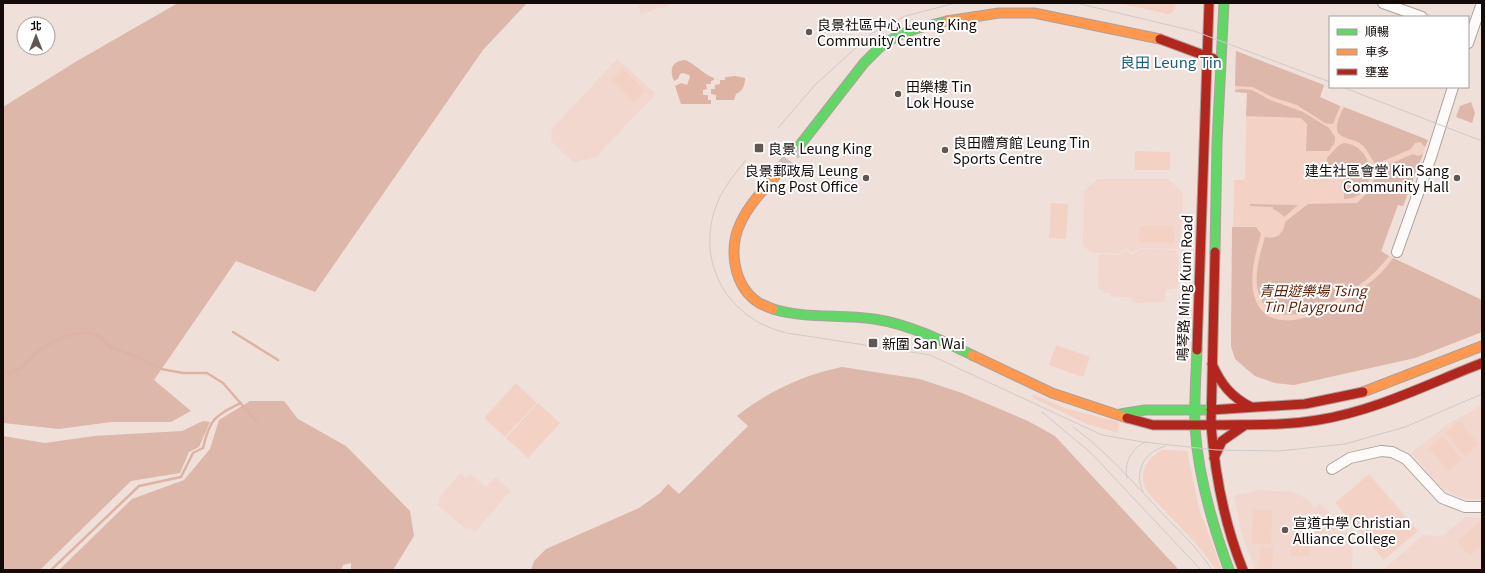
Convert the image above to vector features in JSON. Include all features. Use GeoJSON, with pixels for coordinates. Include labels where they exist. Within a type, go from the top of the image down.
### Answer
{"type":"FeatureCollection","features":[{"type":"Feature","properties":{"kind":"main road","name":"鳴琴路 Ming Kum Road"},"geometry":{"type":"LineString","coordinates":[[1208,3],[1199,252],[1195,425],[1197,448],[1207,499],[1230,570]]}},
{"type":"Feature","properties":{"kind":"main road","name":"鳴琴路 Ming Kum Road"},"geometry":{"type":"LineString","coordinates":[[1224,3],[1217,142],[1211,425],[1214,458],[1225,518],[1243,570]]}},
{"type":"Feature","properties":{"kind":"main road"},"geometry":{"type":"LineString","coordinates":[[800,145],[868,60],[883,45],[909,31],[950,21],[1002,12],[1034,13],[1155,37],[1222,62]]}},
{"type":"Feature","properties":{"kind":"main road"},"geometry":{"type":"LineString","coordinates":[[780,171],[741,220],[735,236],[734,256],[738,276],[746,292],[756,301],[766,307],[788,313],[869,318],[902,326],[939,340],[1063,398],[1145,424],[1245,425],[1303,422],[1348,414],[1389,400],[1482,363]]}},
{"type":"Feature","properties":{"kind":"main road"},"geometry":{"type":"LineString","coordinates":[[1117,414],[1145,410],[1211,410],[1318,403],[1352,395],[1399,380],[1482,346]]}},
{"type":"Feature","properties":{"kind":"main road"},"geometry":{"type":"LineString","coordinates":[[1212,364],[1218,379],[1228,394],[1251,407]]}},
{"type":"Feature","properties":{"kind":"main road"},"geometry":{"type":"LineString","coordinates":[[1214,458],[1222,441],[1245,425]]}},
{"type":"Feature","properties":{"kind":"street"},"geometry":{"type":"LineString","coordinates":[[1383,3],[1419,16]]}},
{"type":"Feature","properties":{"kind":"street"},"geometry":{"type":"LineString","coordinates":[[1469,37],[1482,3]]}},
{"type":"Feature","properties":{"kind":"street"},"geometry":{"type":"LineString","coordinates":[[1397,252],[1431,158],[1453,88]]}},
{"type":"Feature","properties":{"kind":"street"},"geometry":{"type":"LineString","coordinates":[[1332,469],[1350,458],[1376,452],[1392,452],[1406,459],[1442,498],[1465,507],[1482,507]]}},
{"type":"Feature","properties":{"kind":"shaded area"},"geometry":{"type":"Polygon","coordinates":[[[637,3],[676,3],[641,14],[637,3]]]}},
{"type":"Feature","properties":{"kind":"shaded area"},"geometry":{"type":"Polygon","coordinates":[[[617,59],[656,94],[601,151],[598,157],[573,162],[551,141],[552,129],[617,59]]]}},
{"type":"Feature","properties":{"kind":"shaded area"},"geometry":{"type":"Polygon","coordinates":[[[685,60],[714,78],[714,80],[711,81],[711,84],[706,84],[707,89],[703,90],[703,95],[708,95],[708,100],[711,100],[711,104],[681,104],[675,86],[681,83],[687,85],[690,77],[689,75],[683,73],[680,74],[678,79],[674,81],[672,69],[674,64],[685,60]]]}},
{"type":"Feature","properties":{"kind":"shaded area"},"geometry":{"type":"Polygon","coordinates":[[[735,76],[745,78],[745,81],[743,88],[736,94],[734,100],[716,100],[716,95],[711,94],[711,89],[715,89],[715,85],[720,84],[720,80],[725,80],[725,77],[735,76]]]}},
{"type":"Feature","properties":{"kind":"shaded area"},"geometry":{"type":"Polygon","coordinates":[[[1098,179],[1168,179],[1183,193],[1180,249],[1140,248],[1131,253],[1126,248],[1118,254],[1090,252],[1083,245],[1084,191],[1098,179]]]}},
{"type":"Feature","properties":{"kind":"shaded area"},"geometry":{"type":"Polygon","coordinates":[[[1141,249],[1177,250],[1180,282],[1173,289],[1166,289],[1165,302],[1133,303],[1132,298],[1111,296],[1111,293],[1103,293],[1104,290],[1098,289],[1099,254],[1119,255],[1126,250],[1132,255],[1141,249]]]}},
{"type":"Feature","properties":{"kind":"shaded area"},"geometry":{"type":"Polygon","coordinates":[[[1482,405],[1482,499],[1466,499],[1453,495],[1441,487],[1411,453],[1448,424],[1482,405]]]}},
{"type":"Feature","properties":{"kind":"shaded area"},"geometry":{"type":"Polygon","coordinates":[[[460,473],[466,478],[470,474],[486,487],[495,477],[511,490],[475,532],[468,527],[466,529],[437,505],[440,501],[438,500],[460,473]]]}},
{"type":"Feature","properties":{"kind":"shaded area","name":"宣道中學 Christian Alliance College"},"geometry":{"type":"Polygon","coordinates":[[[1259,490],[1292,492],[1307,499],[1315,508],[1320,503],[1353,540],[1352,570],[1255,570],[1242,534],[1234,496],[1259,490]]]}},
{"type":"Feature","properties":{"kind":"shaded area"},"geometry":{"type":"Polygon","coordinates":[[[1465,517],[1482,518],[1482,570],[1383,570],[1423,535],[1442,537],[1465,517]]]}},
{"type":"Feature","properties":{"kind":"green space"},"geometry":{"type":"Polygon","coordinates":[[[178,3],[527,3],[483,50],[315,292],[236,261],[154,380],[191,411],[171,422],[111,422],[59,429],[3,423],[3,107],[77,61],[178,3]]]}},
{"type":"Feature","properties":{"kind":"green space"},"geometry":{"type":"Polygon","coordinates":[[[1118,3],[1176,3],[1174,10],[1168,14],[1118,3]]]}},
{"type":"Feature","properties":{"kind":"green space","name":"青田遊樂場 Tsing Tin Playground"},"geometry":{"type":"Polygon","coordinates":[[[1236,51],[1324,85],[1320,98],[1428,140],[1403,206],[1398,205],[1381,252],[1482,300],[1482,332],[1415,358],[1294,385],[1274,382],[1256,376],[1241,364],[1235,356],[1231,346],[1234,180],[1245,180],[1247,93],[1235,92],[1236,51]]]}},
{"type":"Feature","properties":{"kind":"green space"},"geometry":{"type":"Polygon","coordinates":[[[1236,51],[1324,85],[1320,97],[1340,106],[1333,124],[1325,123],[1297,105],[1272,97],[1253,87],[1235,86],[1236,51]]]}},
{"type":"Feature","properties":{"kind":"green space"},"geometry":{"type":"Polygon","coordinates":[[[623,69],[645,91],[634,102],[611,80],[623,69]]]}},
{"type":"Feature","properties":{"kind":"green space"},"geometry":{"type":"Polygon","coordinates":[[[1235,90],[1252,90],[1270,100],[1303,112],[1329,128],[1335,137],[1335,142],[1329,151],[1306,151],[1307,124],[1301,118],[1246,116],[1247,93],[1235,92],[1235,90]]]}},
{"type":"Feature","properties":{"kind":"green space"},"geometry":{"type":"Polygon","coordinates":[[[1471,102],[1475,113],[1472,123],[1456,117],[1460,106],[1471,102]]]}},
{"type":"Feature","properties":{"kind":"green space"},"geometry":{"type":"Polygon","coordinates":[[[1344,107],[1428,140],[1425,147],[1420,142],[1415,143],[1411,149],[1376,164],[1361,144],[1340,135],[1337,124],[1344,107]]]}},
{"type":"Feature","properties":{"kind":"green space"},"geometry":{"type":"Polygon","coordinates":[[[1344,143],[1357,147],[1363,153],[1369,164],[1367,169],[1370,176],[1367,186],[1362,193],[1349,199],[1344,199],[1345,166],[1327,165],[1327,158],[1338,146],[1344,143]]]}},
{"type":"Feature","properties":{"kind":"green space"},"geometry":{"type":"Polygon","coordinates":[[[1135,151],[1170,152],[1170,170],[1135,170],[1135,151]]]}},
{"type":"Feature","properties":{"kind":"green space"},"geometry":{"type":"Polygon","coordinates":[[[1413,154],[1418,156],[1423,154],[1403,206],[1398,205],[1381,251],[1389,256],[1378,269],[1355,288],[1342,296],[1310,311],[1293,315],[1279,314],[1267,307],[1259,294],[1257,287],[1258,266],[1265,237],[1273,238],[1279,235],[1283,230],[1285,222],[1308,204],[1357,203],[1370,190],[1378,169],[1413,154]]]}},
{"type":"Feature","properties":{"kind":"green space"},"geometry":{"type":"Polygon","coordinates":[[[1051,203],[1068,204],[1066,239],[1049,238],[1051,203]]]}},
{"type":"Feature","properties":{"kind":"green space"},"geometry":{"type":"Polygon","coordinates":[[[1250,204],[1298,205],[1284,217],[1273,209],[1273,207],[1250,206],[1250,204]]]}},
{"type":"Feature","properties":{"kind":"green space"},"geometry":{"type":"Polygon","coordinates":[[[1140,226],[1174,226],[1174,243],[1139,242],[1140,226]]]}},
{"type":"Feature","properties":{"kind":"green space"},"geometry":{"type":"Polygon","coordinates":[[[1232,227],[1256,227],[1261,234],[1257,248],[1252,280],[1254,295],[1262,311],[1274,319],[1290,320],[1307,317],[1325,311],[1356,293],[1385,269],[1393,258],[1482,300],[1482,332],[1415,358],[1294,385],[1275,383],[1255,376],[1235,359],[1231,346],[1232,227]]]}},
{"type":"Feature","properties":{"kind":"green space"},"geometry":{"type":"Polygon","coordinates":[[[1056,345],[1090,357],[1083,377],[1049,365],[1056,345]]]}},
{"type":"Feature","properties":{"kind":"green space"},"geometry":{"type":"Polygon","coordinates":[[[842,367],[920,379],[962,393],[1028,421],[1055,436],[1179,570],[531,570],[534,561],[546,549],[639,508],[660,493],[668,484],[679,494],[748,426],[737,416],[761,399],[800,379],[842,367]]]}},
{"type":"Feature","properties":{"kind":"green space"},"geometry":{"type":"Polygon","coordinates":[[[516,383],[537,403],[505,437],[484,418],[516,383]]]}},
{"type":"Feature","properties":{"kind":"green space"},"geometry":{"type":"Polygon","coordinates":[[[1032,394],[1067,409],[1119,422],[1118,433],[1087,424],[1033,398],[1032,394]]]}},
{"type":"Feature","properties":{"kind":"green space"},"geometry":{"type":"Polygon","coordinates":[[[250,401],[284,401],[298,419],[346,446],[410,511],[414,536],[393,570],[351,570],[351,563],[343,565],[341,570],[59,570],[132,499],[184,480],[210,449],[219,420],[250,401]]]}},
{"type":"Feature","properties":{"kind":"green space"},"geometry":{"type":"Polygon","coordinates":[[[538,403],[560,423],[528,458],[506,438],[538,403]]]}},
{"type":"Feature","properties":{"kind":"green space"},"geometry":{"type":"Polygon","coordinates":[[[203,421],[210,422],[199,447],[189,452],[180,473],[131,481],[40,570],[3,570],[3,436],[45,443],[94,436],[182,431],[203,421]]]}},
{"type":"Feature","properties":{"kind":"green space"},"geometry":{"type":"Polygon","coordinates":[[[1459,421],[1479,444],[1465,456],[1445,433],[1459,421]]]}},
{"type":"Feature","properties":{"kind":"green space"},"geometry":{"type":"Polygon","coordinates":[[[1442,436],[1462,459],[1449,471],[1429,448],[1442,436]]]}},
{"type":"Feature","properties":{"kind":"green space"},"geometry":{"type":"Polygon","coordinates":[[[1163,450],[1187,451],[1199,509],[1222,570],[1216,570],[1200,548],[1148,493],[1144,485],[1143,474],[1147,464],[1154,456],[1163,450]]]}},
{"type":"Feature","properties":{"kind":"green space"},"geometry":{"type":"Polygon","coordinates":[[[1369,474],[1418,531],[1384,560],[1335,503],[1369,474]]]}},
{"type":"Feature","properties":{"kind":"green space"},"geometry":{"type":"Polygon","coordinates":[[[1253,509],[1272,510],[1271,544],[1252,544],[1253,509]]]}},
{"type":"Feature","properties":{"kind":"green space"},"geometry":{"type":"Polygon","coordinates":[[[1482,520],[1482,544],[1469,555],[1457,541],[1482,520]]]}},
{"type":"Feature","properties":{"kind":"green space"},"geometry":{"type":"Polygon","coordinates":[[[1314,522],[1324,523],[1323,544],[1313,543],[1314,522]]]}},
{"type":"Feature","properties":{"kind":"green space"},"geometry":{"type":"Polygon","coordinates":[[[1292,539],[1300,539],[1299,556],[1291,556],[1292,539]]]}},
{"type":"Feature","properties":{"kind":"green space"},"geometry":{"type":"Polygon","coordinates":[[[1301,539],[1309,539],[1309,556],[1300,556],[1301,539]]]}},
{"type":"Feature","properties":{"kind":"green space"},"geometry":{"type":"Polygon","coordinates":[[[1260,547],[1273,548],[1272,570],[1259,570],[1260,547]]]}},
{"type":"Feature","properties":{"kind":"waterway"},"geometry":{"type":"LineString","coordinates":[[3,369],[10,373],[23,367],[39,350],[61,338],[68,335],[88,332],[101,337],[108,346],[135,356],[161,369],[183,373],[207,373],[223,383],[257,422]]}},
{"type":"Feature","properties":{"kind":"waterway"},"geometry":{"type":"LineString","coordinates":[[233,332],[278,360]]}},
{"type":"Feature","properties":{"kind":"waterway"},"geometry":{"type":"LineString","coordinates":[[51,570],[139,486],[181,477],[193,453],[203,448],[208,430],[215,419],[225,411],[241,403]]}},
{"type":"Feature","properties":{"kind":"tunnel"},"geometry":{"type":"LineString","coordinates":[[780,171],[800,145]]}},
{"type":"Feature","properties":{"kind":"tram line"},"geometry":{"type":"LineString","coordinates":[[778,128],[815,85],[872,33],[905,16],[956,3]]}},
{"type":"Feature","properties":{"kind":"tram line"},"geometry":{"type":"LineString","coordinates":[[1076,3],[1194,31],[1329,82]]}},
{"type":"Feature","properties":{"kind":"tram line"},"geometry":{"type":"LineString","coordinates":[[1345,88],[1482,141]]}},
{"type":"Feature","properties":{"kind":"tram line"},"geometry":{"type":"LineString","coordinates":[[746,160],[729,182],[716,206],[711,228],[710,248],[714,268],[722,286],[734,302],[748,316],[766,326],[787,333],[930,355],[1102,435],[1143,442],[1217,450],[1279,451],[1345,444],[1405,427],[1482,394]]}},
{"type":"Feature","properties":{"kind":"tram line"},"geometry":{"type":"LineString","coordinates":[[1042,412],[1091,453],[1201,570]]}},
{"type":"Feature","properties":{"kind":"tram line"},"geometry":{"type":"LineString","coordinates":[[1073,427],[1097,446],[1119,467],[1194,547],[1212,570]]}},
{"type":"Feature","properties":{"kind":"tram line"},"geometry":{"type":"LineString","coordinates":[[1127,478],[1126,472],[1130,457],[1136,448],[1145,442]]}},
{"type":"Feature","properties":{"kind":"tram line"},"geometry":{"type":"LineString","coordinates":[[1143,492],[1139,477],[1143,463],[1152,452],[1166,446]]}},
{"type":"Feature","properties":{"kind":"traffic: fast"},"geometry":{"type":"LineString","coordinates":[[1215,252],[1217,142],[1224,3]]}},
{"type":"Feature","properties":{"kind":"traffic: fast"},"geometry":{"type":"LineString","coordinates":[[800,145],[864,63],[879,48],[897,36],[915,29],[947,21]]}},
{"type":"Feature","properties":{"kind":"traffic: fast"},"geometry":{"type":"LineString","coordinates":[[773,309],[798,314],[887,321],[924,333],[972,355]]}},
{"type":"Feature","properties":{"kind":"traffic: fast"},"geometry":{"type":"LineString","coordinates":[[1197,350],[1195,427],[1199,464],[1207,500],[1229,570]]}},
{"type":"Feature","properties":{"kind":"traffic: fast"},"geometry":{"type":"LineString","coordinates":[[1120,414],[1145,410],[1205,410]]}},
{"type":"Feature","properties":{"kind":"traffic: slow"},"geometry":{"type":"LineString","coordinates":[[947,21],[999,13],[1034,13],[1160,39]]}},
{"type":"Feature","properties":{"kind":"traffic: slow"},"geometry":{"type":"LineString","coordinates":[[773,309],[759,303],[750,296],[743,287],[738,277],[734,255],[737,232],[741,222],[749,208],[780,171]]}},
{"type":"Feature","properties":{"kind":"traffic: slow"},"geometry":{"type":"LineString","coordinates":[[1363,392],[1482,346]]}},
{"type":"Feature","properties":{"kind":"traffic: slow"},"geometry":{"type":"LineString","coordinates":[[972,355],[1052,393],[1127,418]]}},
{"type":"Feature","properties":{"kind":"traffic: jam"},"geometry":{"type":"LineString","coordinates":[[1197,350],[1209,3]]}},
{"type":"Feature","properties":{"kind":"traffic: jam"},"geometry":{"type":"LineString","coordinates":[[1160,39],[1214,59]]}},
{"type":"Feature","properties":{"kind":"traffic: jam"},"geometry":{"type":"LineString","coordinates":[[1215,252],[1211,425],[1221,499],[1236,552],[1243,570]]}},
{"type":"Feature","properties":{"kind":"traffic: jam"},"geometry":{"type":"LineString","coordinates":[[1211,425],[1292,423],[1339,416],[1381,404],[1482,363]]}},
{"type":"Feature","properties":{"kind":"traffic: jam"},"geometry":{"type":"LineString","coordinates":[[1212,364],[1219,378],[1227,389],[1238,399],[1251,407]]}},
{"type":"Feature","properties":{"kind":"traffic: jam"},"geometry":{"type":"LineString","coordinates":[[1211,410],[1305,404],[1363,392]]}},
{"type":"Feature","properties":{"kind":"traffic: jam"},"geometry":{"type":"LineString","coordinates":[[1127,418],[1153,425],[1211,425]]}},
{"type":"Feature","properties":{"kind":"traffic: jam"},"geometry":{"type":"LineString","coordinates":[[1214,458],[1222,441],[1245,425]]}},
{"type":"Feature","properties":{"kind":"place","name":"良景社區中心 Leung King Community Centre"},"geometry":{"type":"Point","coordinates":[809,32]}},
{"type":"Feature","properties":{"kind":"place","name":"田樂樓 Tin Lok House"},"geometry":{"type":"Point","coordinates":[898,94]}},
{"type":"Feature","properties":{"kind":"place","name":"良景 Leung King"},"geometry":{"type":"Point","coordinates":[759,148]}},
{"type":"Feature","properties":{"kind":"place","name":"良田體育館 Leung Tin Sports Centre"},"geometry":{"type":"Point","coordinates":[945,150]}},
{"type":"Feature","properties":{"kind":"place","name":"良景郵政局 Leung King Post Office"},"geometry":{"type":"Point","coordinates":[866,178]}},
{"type":"Feature","properties":{"kind":"place","name":"建生社區會堂 Kin Sang Community Hall"},"geometry":{"type":"Point","coordinates":[1457,178]}},
{"type":"Feature","properties":{"kind":"place","name":"新圍 San Wai"},"geometry":{"type":"Point","coordinates":[873,343]}},
{"type":"Feature","properties":{"kind":"place","name":"宣道中學 Christian Alliance College"},"geometry":{"type":"Point","coordinates":[1285,530]}},
{"type":"Feature","properties":{"kind":"district","name":"良田 Leung Tin"},"geometry":{"type":"Point","coordinates":[1171,61]}}]}
